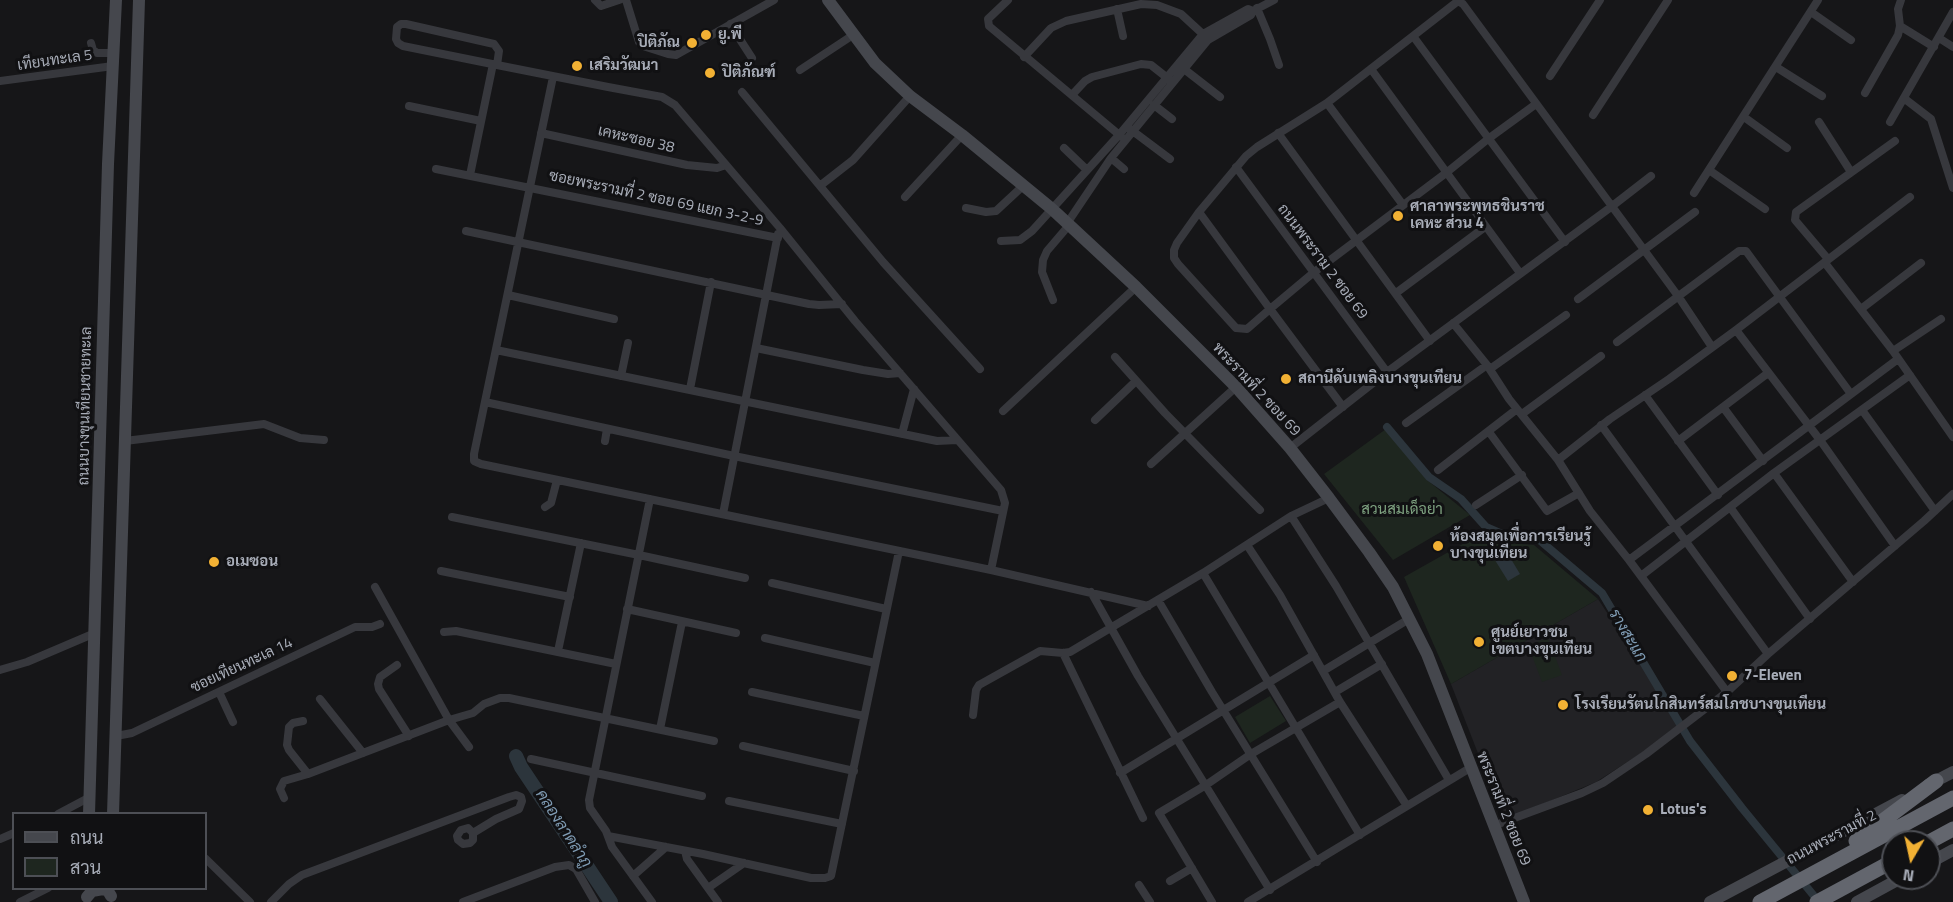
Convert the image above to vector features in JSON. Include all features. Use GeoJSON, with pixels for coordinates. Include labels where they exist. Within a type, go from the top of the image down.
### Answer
{"type":"FeatureCollection","features":[{"type":"Feature","properties":{"kind":"highway"},"geometry":{"type":"LineString","coordinates":[[1815,871],[1936,781]]}},
{"type":"Feature","properties":{"kind":"highway","name":"ถนนพระรามที่ 2"},"geometry":{"type":"LineString","coordinates":[[1760,902],[1953,798]]}},
{"type":"Feature","properties":{"kind":"highway"},"geometry":{"type":"LineString","coordinates":[[1817,902],[1881,868]]}},
{"type":"Feature","properties":{"kind":"main road","name":"ถนนบางขุนเทียนชายทะเล"},"geometry":{"type":"LineString","coordinates":[[90,812],[103,321],[116,0]]}},
{"type":"Feature","properties":{"kind":"main road"},"geometry":{"type":"LineString","coordinates":[[113,812],[139,0]]}},
{"type":"Feature","properties":{"kind":"main road","name":"พระรามที่ 2 ซอย 69"},"geometry":{"type":"LineString","coordinates":[[828,0],[874,63],[910,96],[962,135],[1069,223],[1136,287],[1236,387],[1290,448],[1329,498],[1392,587],[1427,654],[1524,902]]}},
{"type":"Feature","properties":{"kind":"main road","name":"ถนนพระรามที่ 2"},"geometry":{"type":"LineString","coordinates":[[1710,902],[1953,772]]}},
{"type":"Feature","properties":{"kind":"main road"},"geometry":{"type":"LineString","coordinates":[[1857,902],[1881,889]]}},
{"type":"Feature","properties":{"kind":"street"},"geometry":{"type":"LineString","coordinates":[[595,0],[601,6],[619,0]]}},
{"type":"Feature","properties":{"kind":"street"},"geometry":{"type":"LineString","coordinates":[[626,0],[639,42],[643,46],[668,54],[680,54],[774,0]]}},
{"type":"Feature","properties":{"kind":"street"},"geometry":{"type":"LineString","coordinates":[[1008,0],[988,19],[987,23],[1024,57],[1122,137]]}},
{"type":"Feature","properties":{"kind":"street"},"geometry":{"type":"LineString","coordinates":[[1243,0],[1268,33],[1279,64]]}},
{"type":"Feature","properties":{"kind":"street"},"geometry":{"type":"LineString","coordinates":[[1001,241],[1013,242],[1026,237],[1087,170],[1122,137],[1206,37],[1274,0]]}},
{"type":"Feature","properties":{"kind":"street"},"geometry":{"type":"LineString","coordinates":[[1550,76],[1600,0]]}},
{"type":"Feature","properties":{"kind":"street"},"geometry":{"type":"LineString","coordinates":[[1593,116],[1668,0]]}},
{"type":"Feature","properties":{"kind":"street"},"geometry":{"type":"LineString","coordinates":[[1694,194],[1818,0]]}},
{"type":"Feature","properties":{"kind":"street"},"geometry":{"type":"LineString","coordinates":[[1865,93],[1898,35],[1900,26],[1898,9],[1901,0]]}},
{"type":"Feature","properties":{"kind":"street"},"geometry":{"type":"LineString","coordinates":[[1536,104],[1313,273],[1248,329],[1236,328],[1174,258],[1177,243],[1199,212],[1236,167],[1257,147],[1327,103],[1458,1],[1463,4],[1645,251],[1712,347]]}},
{"type":"Feature","properties":{"kind":"street"},"geometry":{"type":"LineString","coordinates":[[1024,57],[1051,28],[1066,21],[1142,4],[1157,5],[1181,14],[1206,37]]}},
{"type":"Feature","properties":{"kind":"street"},"geometry":{"type":"LineString","coordinates":[[1117,9],[1123,36]]}},
{"type":"Feature","properties":{"kind":"street"},"geometry":{"type":"LineString","coordinates":[[1811,12],[1851,40]]}},
{"type":"Feature","properties":{"kind":"street"},"geometry":{"type":"LineString","coordinates":[[1890,122],[1953,12]]}},
{"type":"Feature","properties":{"kind":"street"},"geometry":{"type":"LineString","coordinates":[[470,175],[481,121],[495,65],[499,51],[494,44],[401,24],[397,27],[396,39],[403,46],[495,65],[662,97],[669,100],[683,113],[1001,490],[1005,498],[991,570]]}},
{"type":"Feature","properties":{"kind":"street"},"geometry":{"type":"LineString","coordinates":[[730,24],[752,58]]}},
{"type":"Feature","properties":{"kind":"street"},"geometry":{"type":"LineString","coordinates":[[1900,26],[1953,47]]}},
{"type":"Feature","properties":{"kind":"street"},"geometry":{"type":"LineString","coordinates":[[800,70],[853,35]]}},
{"type":"Feature","properties":{"kind":"street"},"geometry":{"type":"LineString","coordinates":[[1413,36],[1565,242]]}},
{"type":"Feature","properties":{"kind":"street"},"geometry":{"type":"LineString","coordinates":[[1129,129],[1154,105],[1169,79],[1184,69],[1206,37]]}},
{"type":"Feature","properties":{"kind":"street"},"geometry":{"type":"LineString","coordinates":[[91,43],[93,50],[97,53],[114,53]]}},
{"type":"Feature","properties":{"kind":"street"},"geometry":{"type":"LineString","coordinates":[[1072,95],[1092,77],[1141,64],[1151,65],[1169,79]]}},
{"type":"Feature","properties":{"kind":"street","name":"เทียนทะเล 5"},"geometry":{"type":"LineString","coordinates":[[0,81],[113,66]]}},
{"type":"Feature","properties":{"kind":"street"},"geometry":{"type":"LineString","coordinates":[[1776,67],[1822,96]]}},
{"type":"Feature","properties":{"kind":"street"},"geometry":{"type":"LineString","coordinates":[[1184,69],[1220,97]]}},
{"type":"Feature","properties":{"kind":"street"},"geometry":{"type":"LineString","coordinates":[[1371,69],[1520,273]]}},
{"type":"Feature","properties":{"kind":"street"},"geometry":{"type":"LineString","coordinates":[[553,76],[474,461],[991,570],[1148,606]]}},
{"type":"Feature","properties":{"kind":"street"},"geometry":{"type":"LineString","coordinates":[[742,92],[883,262],[980,369]]}},
{"type":"Feature","properties":{"kind":"street"},"geometry":{"type":"LineString","coordinates":[[821,185],[853,159],[910,96]]}},
{"type":"Feature","properties":{"kind":"street"},"geometry":{"type":"LineString","coordinates":[[1905,99],[1931,119],[1953,188]]}},
{"type":"Feature","properties":{"kind":"street"},"geometry":{"type":"LineString","coordinates":[[1327,103],[1403,205]]}},
{"type":"Feature","properties":{"kind":"street"},"geometry":{"type":"LineString","coordinates":[[1154,105],[1172,119]]}},
{"type":"Feature","properties":{"kind":"street"},"geometry":{"type":"LineString","coordinates":[[409,106],[481,121]]}},
{"type":"Feature","properties":{"kind":"street"},"geometry":{"type":"LineString","coordinates":[[1744,117],[1787,148]]}},
{"type":"Feature","properties":{"kind":"street"},"geometry":{"type":"LineString","coordinates":[[1819,122],[1851,172]]}},
{"type":"Feature","properties":{"kind":"street"},"geometry":{"type":"LineString","coordinates":[[1129,129],[1170,159]]}},
{"type":"Feature","properties":{"kind":"street","name":"เคหะซอย 38"},"geometry":{"type":"LineString","coordinates":[[541,133],[687,165],[717,168],[726,165]]}},
{"type":"Feature","properties":{"kind":"street"},"geometry":{"type":"LineString","coordinates":[[1278,134],[1431,341]]}},
{"type":"Feature","properties":{"kind":"street"},"geometry":{"type":"LineString","coordinates":[[905,197],[962,135]]}},
{"type":"Feature","properties":{"kind":"street"},"geometry":{"type":"LineString","coordinates":[[1053,300],[1042,272],[1043,260],[1111,158],[1122,137]]}},
{"type":"Feature","properties":{"kind":"street"},"geometry":{"type":"LineString","coordinates":[[1895,141],[1796,212],[1796,220],[1896,355],[1953,437]]}},
{"type":"Feature","properties":{"kind":"street"},"geometry":{"type":"LineString","coordinates":[[1064,148],[1087,170]]}},
{"type":"Feature","properties":{"kind":"street"},"geometry":{"type":"LineString","coordinates":[[1111,158],[1124,169]]}},
{"type":"Feature","properties":{"kind":"street","name":"ถนนพระราม 2 ซอย 69"},"geometry":{"type":"LineString","coordinates":[[1236,167],[1387,372]]}},
{"type":"Feature","properties":{"kind":"street","name":"ซอยพระรามที่ 2 ซอย 69 แยก 3-2-9"},"geometry":{"type":"LineString","coordinates":[[436,169],[530,186],[778,238]]}},
{"type":"Feature","properties":{"kind":"street"},"geometry":{"type":"LineString","coordinates":[[1709,170],[1765,209]]}},
{"type":"Feature","properties":{"kind":"street"},"geometry":{"type":"LineString","coordinates":[[1290,448],[1387,372],[1651,176]]}},
{"type":"Feature","properties":{"kind":"street"},"geometry":{"type":"LineString","coordinates":[[966,208],[986,212],[996,211],[1024,185]]}},
{"type":"Feature","properties":{"kind":"street"},"geometry":{"type":"LineString","coordinates":[[1558,460],[1601,425],[1736,330],[1910,197]]}},
{"type":"Feature","properties":{"kind":"street"},"geometry":{"type":"LineString","coordinates":[[1199,212],[1343,407]]}},
{"type":"Feature","properties":{"kind":"street"},"geometry":{"type":"LineString","coordinates":[[1578,299],[1695,212]]}},
{"type":"Feature","properties":{"kind":"street"},"geometry":{"type":"LineString","coordinates":[[1396,293],[1485,227]]}},
{"type":"Feature","properties":{"kind":"street"},"geometry":{"type":"LineString","coordinates":[[723,514],[780,228]]}},
{"type":"Feature","properties":{"kind":"street"},"geometry":{"type":"LineString","coordinates":[[466,231],[819,306],[842,304]]}},
{"type":"Feature","properties":{"kind":"street"},"geometry":{"type":"LineString","coordinates":[[1617,342],[1741,250],[1749,253],[1851,394]]}},
{"type":"Feature","properties":{"kind":"street"},"geometry":{"type":"LineString","coordinates":[[1861,309],[1921,263]]}},
{"type":"Feature","properties":{"kind":"street"},"geometry":{"type":"LineString","coordinates":[[690,389],[711,282]]}},
{"type":"Feature","properties":{"kind":"street"},"geometry":{"type":"LineString","coordinates":[[1003,411],[1136,287]]}},
{"type":"Feature","properties":{"kind":"street"},"geometry":{"type":"LineString","coordinates":[[508,295],[614,319]]}},
{"type":"Feature","properties":{"kind":"street"},"geometry":{"type":"LineString","coordinates":[[1406,423],[1566,315]]}},
{"type":"Feature","properties":{"kind":"street"},"geometry":{"type":"LineString","coordinates":[[1629,560],[1851,394],[1941,319]]}},
{"type":"Feature","properties":{"kind":"street"},"geometry":{"type":"LineString","coordinates":[[1453,323],[1489,367],[1520,412],[1558,460],[1590,511],[1727,692]]}},
{"type":"Feature","properties":{"kind":"street"},"geometry":{"type":"LineString","coordinates":[[1736,330],[1820,440],[1895,546]]}},
{"type":"Feature","properties":{"kind":"street"},"geometry":{"type":"LineString","coordinates":[[621,376],[628,343]]}},
{"type":"Feature","properties":{"kind":"street"},"geometry":{"type":"LineString","coordinates":[[756,348],[863,370],[888,374],[900,373]]}},
{"type":"Feature","properties":{"kind":"street"},"geometry":{"type":"LineString","coordinates":[[496,350],[937,441],[957,440]]}},
{"type":"Feature","properties":{"kind":"street"},"geometry":{"type":"LineString","coordinates":[[1438,470],[1489,432],[1601,356]]}},
{"type":"Feature","properties":{"kind":"street"},"geometry":{"type":"LineString","coordinates":[[1115,357],[1260,510]]}},
{"type":"Feature","properties":{"kind":"street"},"geometry":{"type":"LineString","coordinates":[[1678,441],[1768,373]]}},
{"type":"Feature","properties":{"kind":"street"},"geometry":{"type":"LineString","coordinates":[[1641,576],[1774,473],[1910,375]]}},
{"type":"Feature","properties":{"kind":"street"},"geometry":{"type":"LineString","coordinates":[[1095,420],[1136,381]]}},
{"type":"Feature","properties":{"kind":"street"},"geometry":{"type":"LineString","coordinates":[[1151,464],[1236,387]]}},
{"type":"Feature","properties":{"kind":"street"},"geometry":{"type":"LineString","coordinates":[[902,434],[914,388]]}},
{"type":"Feature","properties":{"kind":"street"},"geometry":{"type":"LineString","coordinates":[[1645,395],[1718,495]]}},
{"type":"Feature","properties":{"kind":"street"},"geometry":{"type":"LineString","coordinates":[[485,402],[1003,511]]}},
{"type":"Feature","properties":{"kind":"street"},"geometry":{"type":"LineString","coordinates":[[1723,407],[1763,461]]}},
{"type":"Feature","properties":{"kind":"street"},"geometry":{"type":"LineString","coordinates":[[1862,410],[1935,511]]}},
{"type":"Feature","properties":{"kind":"street"},"geometry":{"type":"LineString","coordinates":[[125,441],[264,424],[300,438],[324,440]]}},
{"type":"Feature","properties":{"kind":"street"},"geometry":{"type":"LineString","coordinates":[[1601,425],[1768,654]]}},
{"type":"Feature","properties":{"kind":"street"},"geometry":{"type":"LineString","coordinates":[[605,441],[607,429]]}},
{"type":"Feature","properties":{"kind":"street"},"geometry":{"type":"LineString","coordinates":[[1489,432],[1548,512],[1579,493]]}},
{"type":"Feature","properties":{"kind":"street"},"geometry":{"type":"LineString","coordinates":[[1774,473],[1853,582]]}},
{"type":"Feature","properties":{"kind":"street"},"geometry":{"type":"LineString","coordinates":[[1476,505],[1522,476]]}},
{"type":"Feature","properties":{"kind":"street"},"geometry":{"type":"LineString","coordinates":[[596,488],[598,477]]}},
{"type":"Feature","properties":{"kind":"street"},"geometry":{"type":"LineString","coordinates":[[545,507],[551,502],[557,480]]}},
{"type":"Feature","properties":{"kind":"street"},"geometry":{"type":"LineString","coordinates":[[1493,826],[1603,783],[1674,734],[1727,692],[1953,494]]}},
{"type":"Feature","properties":{"kind":"street"},"geometry":{"type":"LineString","coordinates":[[973,715],[976,690],[979,685],[1040,651],[1070,652],[1203,573],[1292,516],[1329,498]]}},
{"type":"Feature","properties":{"kind":"street"},"geometry":{"type":"LineString","coordinates":[[650,499],[593,773],[589,803],[612,847],[652,902]]}},
{"type":"Feature","properties":{"kind":"street"},"geometry":{"type":"LineString","coordinates":[[1730,507],[1810,619]]}},
{"type":"Feature","properties":{"kind":"street"},"geometry":{"type":"LineString","coordinates":[[1292,516],[1370,643],[1449,780]]}},
{"type":"Feature","properties":{"kind":"street"},"geometry":{"type":"LineString","coordinates":[[452,517],[745,578]]}},
{"type":"Feature","properties":{"kind":"street"},"geometry":{"type":"LineString","coordinates":[[558,651],[581,543]]}},
{"type":"Feature","properties":{"kind":"street"},"geometry":{"type":"LineString","coordinates":[[1247,545],[1280,595],[1340,702],[1407,806]]}},
{"type":"Feature","properties":{"kind":"street"},"geometry":{"type":"LineString","coordinates":[[608,836],[811,878],[828,877],[832,873],[854,771],[898,551]]}},
{"type":"Feature","properties":{"kind":"street"},"geometry":{"type":"LineString","coordinates":[[441,571],[570,597]]}},
{"type":"Feature","properties":{"kind":"street"},"geometry":{"type":"LineString","coordinates":[[1203,573],[1360,835]]}},
{"type":"Feature","properties":{"kind":"street"},"geometry":{"type":"LineString","coordinates":[[772,583],[886,609]]}},
{"type":"Feature","properties":{"kind":"street"},"geometry":{"type":"LineString","coordinates":[[375,587],[449,720],[470,747]]}},
{"type":"Feature","properties":{"kind":"street"},"geometry":{"type":"LineString","coordinates":[[1091,592],[1176,738],[1270,890]]}},
{"type":"Feature","properties":{"kind":"street"},"geometry":{"type":"LineString","coordinates":[[1158,600],[1223,711],[1317,862]]}},
{"type":"Feature","properties":{"kind":"street"},"geometry":{"type":"LineString","coordinates":[[627,609],[736,633]]}},
{"type":"Feature","properties":{"kind":"street"},"geometry":{"type":"LineString","coordinates":[[1323,671],[1409,620]]}},
{"type":"Feature","properties":{"kind":"street"},"geometry":{"type":"LineString","coordinates":[[660,729],[682,622]]}},
{"type":"Feature","properties":{"kind":"street","name":"ซอยเทียนทะเล 14"},"geometry":{"type":"LineString","coordinates":[[116,736],[132,733],[355,627],[372,627],[380,624]]}},
{"type":"Feature","properties":{"kind":"street"},"geometry":{"type":"LineString","coordinates":[[444,632],[456,631],[616,664]]}},
{"type":"Feature","properties":{"kind":"street"},"geometry":{"type":"LineString","coordinates":[[0,670],[27,662],[95,633]]}},
{"type":"Feature","properties":{"kind":"street"},"geometry":{"type":"LineString","coordinates":[[765,638],[875,663]]}},
{"type":"Feature","properties":{"kind":"street"},"geometry":{"type":"LineString","coordinates":[[1063,653],[1143,818]]}},
{"type":"Feature","properties":{"kind":"street"},"geometry":{"type":"LineString","coordinates":[[1120,773],[1314,655]]}},
{"type":"Feature","properties":{"kind":"street"},"geometry":{"type":"LineString","coordinates":[[1335,692],[1382,664]]}},
{"type":"Feature","properties":{"kind":"street"},"geometry":{"type":"LineString","coordinates":[[397,665],[380,677],[378,684],[409,736]]}},
{"type":"Feature","properties":{"kind":"street"},"geometry":{"type":"LineString","coordinates":[[219,692],[233,722]]}},
{"type":"Feature","properties":{"kind":"street"},"geometry":{"type":"LineString","coordinates":[[752,692],[864,716]]}},
{"type":"Feature","properties":{"kind":"street"},"geometry":{"type":"LineString","coordinates":[[284,798],[280,789],[284,782],[473,713],[500,698],[714,741]]}},
{"type":"Feature","properties":{"kind":"street"},"geometry":{"type":"LineString","coordinates":[[320,699],[363,753]]}},
{"type":"Feature","properties":{"kind":"street"},"geometry":{"type":"LineString","coordinates":[[1212,902],[1160,813],[1251,754],[1340,702]]}},
{"type":"Feature","properties":{"kind":"street"},"geometry":{"type":"LineString","coordinates":[[303,721],[293,723],[289,727],[287,745],[308,774]]}},
{"type":"Feature","properties":{"kind":"street"},"geometry":{"type":"LineString","coordinates":[[743,747],[854,771]]}},
{"type":"Feature","properties":{"kind":"street"},"geometry":{"type":"LineString","coordinates":[[531,759],[702,796]]}},
{"type":"Feature","properties":{"kind":"street"},"geometry":{"type":"LineString","coordinates":[[1248,902],[1470,768]]}},
{"type":"Feature","properties":{"kind":"street"},"geometry":{"type":"LineString","coordinates":[[271,902],[302,875],[509,797],[516,795],[521,797],[519,809],[473,833]]}},
{"type":"Feature","properties":{"kind":"street"},"geometry":{"type":"LineString","coordinates":[[60,812],[90,797]]}},
{"type":"Feature","properties":{"kind":"street"},"geometry":{"type":"LineString","coordinates":[[729,801],[842,824]]}},
{"type":"Feature","properties":{"kind":"street"},"geometry":{"type":"LineString","coordinates":[[633,876],[666,847]]}},
{"type":"Feature","properties":{"kind":"street"},"geometry":{"type":"LineString","coordinates":[[685,851],[687,859],[718,902]]}},
{"type":"Feature","properties":{"kind":"street"},"geometry":{"type":"LineString","coordinates":[[207,860],[250,902]]}},
{"type":"Feature","properties":{"kind":"street"},"geometry":{"type":"LineString","coordinates":[[708,888],[744,863]]}},
{"type":"Feature","properties":{"kind":"street"},"geometry":{"type":"LineString","coordinates":[[463,902],[555,867],[569,865],[576,869],[595,902]]}},
{"type":"Feature","properties":{"kind":"street"},"geometry":{"type":"LineString","coordinates":[[1170,881],[1192,868]]}},
{"type":"Feature","properties":{"kind":"street"},"geometry":{"type":"LineString","coordinates":[[1139,885],[1150,902]]}},
{"type":"Feature","properties":{"kind":"street"},"geometry":{"type":"LineString","coordinates":[[20,902],[44,890]]}},
{"type":"Feature","properties":{"kind":"shaded area"},"geometry":{"type":"Polygon","coordinates":[[[1505,549],[1520,574],[1508,581],[1493,557],[1505,549]]]}},
{"type":"Feature","properties":{"kind":"shaded area","name":"โรงเรียนรัตนโกสินทร์สมโภชบางขุนเทียน"},"geometry":{"type":"Polygon","coordinates":[[[1598,599],[1682,727],[1596,782],[1504,820],[1451,684],[1598,599]]]}},
{"type":"Feature","properties":{"kind":"green space","name":"สวนสมเด็จย่า"},"geometry":{"type":"Polygon","coordinates":[[[1386,429],[1427,480],[1470,515],[1393,560],[1324,474],[1386,429]]]}},
{"type":"Feature","properties":{"kind":"green space","name":"ศูนย์เยาวชน เขตบางขุนเทียน"},"geometry":{"type":"Polygon","coordinates":[[[1484,532],[1510,543],[1534,545],[1598,599],[1451,684],[1404,577],[1484,532]]]}},
{"type":"Feature","properties":{"kind":"green space"},"geometry":{"type":"Polygon","coordinates":[[[1548,638],[1562,675],[1542,682],[1528,645],[1548,638]]]}},
{"type":"Feature","properties":{"kind":"green space"},"geometry":{"type":"Polygon","coordinates":[[[1270,696],[1286,721],[1250,743],[1235,717],[1270,696]]]}},
{"type":"Feature","properties":{"kind":"waterway","name":"รางสะแก"},"geometry":{"type":"LineString","coordinates":[[1387,427],[1429,477],[1461,499],[1486,527],[1509,537],[1537,538],[1602,593],[1690,741],[1819,902]]}},
{"type":"Feature","properties":{"kind":"waterway","name":"คลองลาดลำภู"},"geometry":{"type":"LineString","coordinates":[[516,756],[521,767],[611,902]]}},
{"type":"Feature","properties":{"kind":"place","name":"ยู.พี"},"geometry":{"type":"Point","coordinates":[706,35]}},
{"type":"Feature","properties":{"kind":"place","name":"ปิติภัณ"},"geometry":{"type":"Point","coordinates":[692,43]}},
{"type":"Feature","properties":{"kind":"place","name":"เสริมวัฒนา"},"geometry":{"type":"Point","coordinates":[577,66]}},
{"type":"Feature","properties":{"kind":"place","name":"ปิติภัณฑ์"},"geometry":{"type":"Point","coordinates":[710,73]}},
{"type":"Feature","properties":{"kind":"place","name":"ศาลาพระพุทธชินราช เคหะ ส่วน 4"},"geometry":{"type":"Point","coordinates":[1398,216]}},
{"type":"Feature","properties":{"kind":"place","name":"สถานีดับเพลิงบางขุนเทียน"},"geometry":{"type":"Point","coordinates":[1286,379]}},
{"type":"Feature","properties":{"kind":"place","name":"ห้องสมุดเพื่อการเรียนรู้ บางขุนเทียน"},"geometry":{"type":"Point","coordinates":[1438,546]}},
{"type":"Feature","properties":{"kind":"place","name":"อเมซอน"},"geometry":{"type":"Point","coordinates":[214,562]}},
{"type":"Feature","properties":{"kind":"place","name":"ศูนย์เยาวชน เขตบางขุนเทียน"},"geometry":{"type":"Point","coordinates":[1479,642]}},
{"type":"Feature","properties":{"kind":"place","name":"7-Eleven"},"geometry":{"type":"Point","coordinates":[1732,676]}},
{"type":"Feature","properties":{"kind":"place","name":"โรงเรียนรัตนโกสินทร์สมโภชบางขุนเทียน"},"geometry":{"type":"Point","coordinates":[1563,705]}},
{"type":"Feature","properties":{"kind":"place","name":"Lotus's"},"geometry":{"type":"Point","coordinates":[1648,810]}}]}
